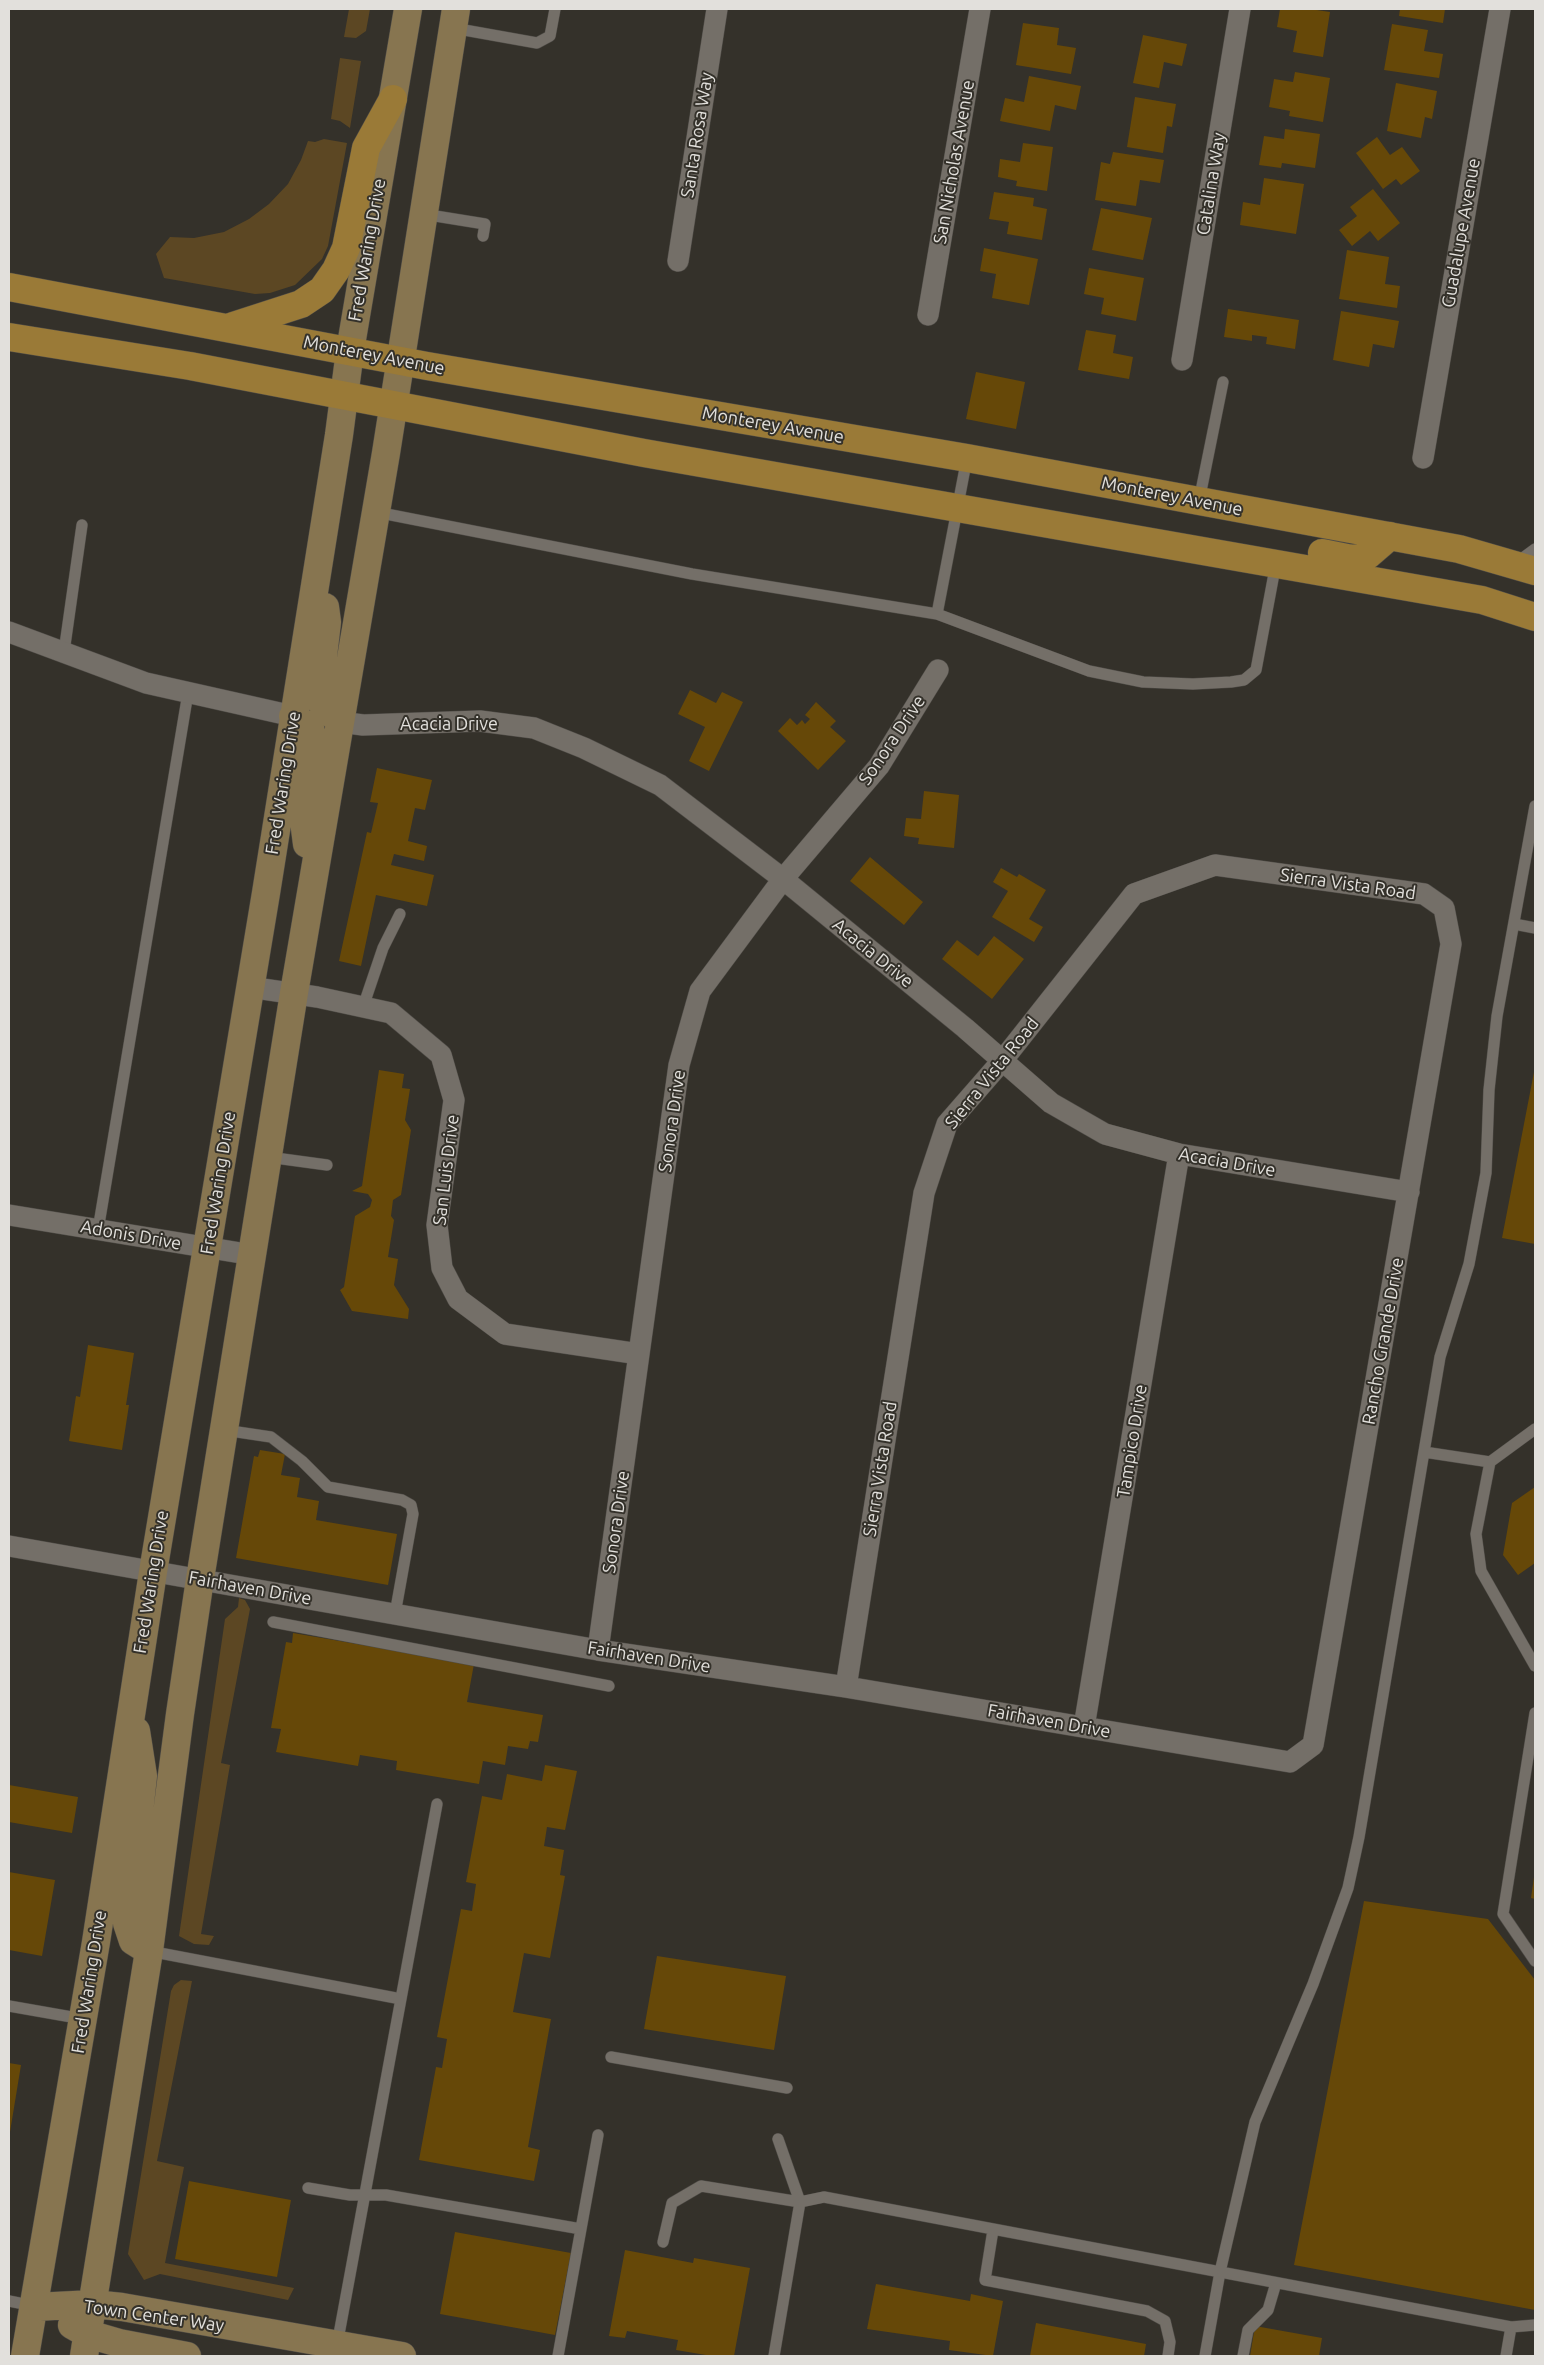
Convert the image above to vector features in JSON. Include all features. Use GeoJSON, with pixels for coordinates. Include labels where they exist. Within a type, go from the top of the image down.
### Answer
{"type":"FeatureCollection","features":[{"type":"Feature","properties":{"kind":"main road","name":"Fred Waring Drive"},"geometry":{"type":"LineString","coordinates":[[25,2356],[22,2304],[83,2019],[153,1572],[317,569],[350,351],[408,9]]}},
{"type":"Feature","properties":{"kind":"main road"},"geometry":{"type":"LineString","coordinates":[[86,2345],[149,1951],[200,1579],[311,889],[376,512],[455,18]]}},
{"type":"Feature","properties":{"kind":"main road"},"geometry":{"type":"LineString","coordinates":[[227,328],[301,304],[322,290],[336,270],[346,248],[366,148],[392,99]]}},
{"type":"Feature","properties":{"kind":"main road","name":"Monterey Avenue"},"geometry":{"type":"LineString","coordinates":[[9,287],[399,360],[967,458],[1528,561]]}},
{"type":"Feature","properties":{"kind":"main road"},"geometry":{"type":"LineString","coordinates":[[9,337],[190,366],[393,403],[644,453],[1482,600],[1535,617]]}},
{"type":"Feature","properties":{"kind":"main road"},"geometry":{"type":"LineString","coordinates":[[1276,563],[1280,555],[1289,549],[1352,559],[1360,558],[1368,555],[1390,536]]}},
{"type":"Feature","properties":{"kind":"main road"},"geometry":{"type":"LineString","coordinates":[[317,569],[324,591],[327,622],[319,690],[322,702],[340,722]]}},
{"type":"Feature","properties":{"kind":"main road"},"geometry":{"type":"LineString","coordinates":[[293,716],[310,728],[315,748],[304,821],[311,889]]}},
{"type":"Feature","properties":{"kind":"main road"},"geometry":{"type":"LineString","coordinates":[[132,1707],[143,1776],[127,1924],[133,1941],[149,1951]]}},
{"type":"Feature","properties":{"kind":"main road","name":"Town Center Way"},"geometry":{"type":"LineString","coordinates":[[22,2304],[93,2304],[402,2356]]}},
{"type":"Feature","properties":{"kind":"main road","name":"Town Center Way"},"geometry":{"type":"LineString","coordinates":[[22,2304],[86,2345],[119,2343],[186,2356]]}},
{"type":"Feature","properties":{"kind":"street","name":"Santa Rosa Way"},"geometry":{"type":"LineString","coordinates":[[678,261],[717,9]]}},
{"type":"Feature","properties":{"kind":"street","name":"San Nicholas Avenue"},"geometry":{"type":"LineString","coordinates":[[928,316],[980,9]]}},
{"type":"Feature","properties":{"kind":"street","name":"Catalina Way"},"geometry":{"type":"LineString","coordinates":[[1182,360],[1240,9]]}},
{"type":"Feature","properties":{"kind":"street","name":"Guadalupe Avenue"},"geometry":{"type":"LineString","coordinates":[[1423,458],[1500,9]]}},
{"type":"Feature","properties":{"kind":"street"},"geometry":{"type":"LineString","coordinates":[[9,632],[146,683],[293,716]]}},
{"type":"Feature","properties":{"kind":"street","name":"Sonora Drive"},"geometry":{"type":"LineString","coordinates":[[598,1650],[679,1065],[700,991],[783,879],[879,766],[938,670]]}},
{"type":"Feature","properties":{"kind":"street","name":"Acacia Drive"},"geometry":{"type":"LineString","coordinates":[[340,722],[363,725],[480,721],[534,728],[584,748],[660,785],[783,879],[1002,1060],[1051,1103],[1105,1134],[1179,1154],[1409,1192]]}},
{"type":"Feature","properties":{"kind":"street","name":"Sierra Vista Road"},"geometry":{"type":"LineString","coordinates":[[846,1687],[924,1193],[947,1124],[1002,1060],[1134,894],[1215,865],[1424,894],[1444,908]]}},
{"type":"Feature","properties":{"kind":"street","name":"Rancho Grande Drive"},"geometry":{"type":"LineString","coordinates":[[1290,1762],[1313,1745],[1451,944],[1444,908]]}},
{"type":"Feature","properties":{"kind":"street","name":"San Luis Drive"},"geometry":{"type":"LineString","coordinates":[[249,986],[391,1013],[442,1055],[454,1100],[437,1225],[442,1268],[458,1299],[505,1334],[639,1354]]}},
{"type":"Feature","properties":{"kind":"street","name":"Tampico Drive"},"geometry":{"type":"LineString","coordinates":[[1084,1727],[1179,1154]]}},
{"type":"Feature","properties":{"kind":"street","name":"Adonis Drive"},"geometry":{"type":"LineString","coordinates":[[9,1215],[253,1255]]}},
{"type":"Feature","properties":{"kind":"street","name":"Fairhaven Drive"},"geometry":{"type":"LineString","coordinates":[[9,1546],[598,1650],[846,1687],[1290,1762]]}},
{"type":"Feature","properties":{"kind":"lane"},"geometry":{"type":"LineString","coordinates":[[455,18],[537,42],[550,36],[555,9]]}},
{"type":"Feature","properties":{"kind":"lane"},"geometry":{"type":"LineString","coordinates":[[423,214],[485,224],[483,236]]}},
{"type":"Feature","properties":{"kind":"lane"},"geometry":{"type":"LineString","coordinates":[[1199,501],[1223,382]]}},
{"type":"Feature","properties":{"kind":"lane"},"geometry":{"type":"LineString","coordinates":[[937,614],[967,458]]}},
{"type":"Feature","properties":{"kind":"lane"},"geometry":{"type":"LineString","coordinates":[[376,512],[692,574],[937,614],[1089,671],[1143,682],[1193,684],[1230,682],[1244,680],[1256,670],[1276,563]]}},
{"type":"Feature","properties":{"kind":"lane"},"geometry":{"type":"LineString","coordinates":[[64,652],[82,525]]}},
{"type":"Feature","properties":{"kind":"lane"},"geometry":{"type":"LineString","coordinates":[[98,1230],[188,693]]}},
{"type":"Feature","properties":{"kind":"lane"},"geometry":{"type":"LineString","coordinates":[[1205,2356],[1220,2272],[1255,2122],[1313,1984],[1348,1888],[1360,1837],[1395,1637],[1440,1357],[1469,1264],[1486,1173],[1489,1090],[1497,1016],[1535,806]]}},
{"type":"Feature","properties":{"kind":"lane"},"geometry":{"type":"LineString","coordinates":[[363,1007],[383,948],[400,914]]}},
{"type":"Feature","properties":{"kind":"lane"},"geometry":{"type":"LineString","coordinates":[[1514,924],[1535,928]]}},
{"type":"Feature","properties":{"kind":"lane"},"geometry":{"type":"LineString","coordinates":[[268,1156],[327,1165]]}},
{"type":"Feature","properties":{"kind":"lane"},"geometry":{"type":"LineString","coordinates":[[1535,1429],[1490,1462],[1476,1534],[1480,1571],[1535,1666]]}},
{"type":"Feature","properties":{"kind":"lane"},"geometry":{"type":"LineString","coordinates":[[224,1430],[271,1437],[302,1461],[328,1487],[402,1500],[411,1504],[413,1514],[395,1614]]}},
{"type":"Feature","properties":{"kind":"lane"},"geometry":{"type":"LineString","coordinates":[[1424,1452],[1490,1462]]}},
{"type":"Feature","properties":{"kind":"lane"},"geometry":{"type":"LineString","coordinates":[[273,1622],[609,1686]]}},
{"type":"Feature","properties":{"kind":"lane"},"geometry":{"type":"LineString","coordinates":[[1535,1713],[1503,1914],[1535,1962]]}},
{"type":"Feature","properties":{"kind":"lane"},"geometry":{"type":"LineString","coordinates":[[337,2346],[437,1804]]}},
{"type":"Feature","properties":{"kind":"lane"},"geometry":{"type":"LineString","coordinates":[[149,1951],[401,1999]]}},
{"type":"Feature","properties":{"kind":"lane"},"geometry":{"type":"LineString","coordinates":[[9,2006],[83,2019]]}},
{"type":"Feature","properties":{"kind":"lane"},"geometry":{"type":"LineString","coordinates":[[611,2057],[786,2088]]}},
{"type":"Feature","properties":{"kind":"lane"},"geometry":{"type":"LineString","coordinates":[[558,2356],[598,2135]]}},
{"type":"Feature","properties":{"kind":"lane"},"geometry":{"type":"LineString","coordinates":[[774,2356],[800,2202],[778,2139]]}},
{"type":"Feature","properties":{"kind":"lane"},"geometry":{"type":"LineString","coordinates":[[663,2242],[672,2203],[701,2186],[800,2202],[824,2197],[1510,2327],[1535,2325]]}},
{"type":"Feature","properties":{"kind":"lane"},"geometry":{"type":"LineString","coordinates":[[308,2188],[350,2195],[386,2195],[582,2229]]}},
{"type":"Feature","properties":{"kind":"lane"},"geometry":{"type":"LineString","coordinates":[[993,2230],[985,2280],[1147,2311],[1165,2321],[1170,2342],[1168,2356]]}},
{"type":"Feature","properties":{"kind":"lane"},"geometry":{"type":"LineString","coordinates":[[1242,2356],[1248,2330],[1268,2310],[1276,2283]]}},
{"type":"Feature","properties":{"kind":"lane"},"geometry":{"type":"LineString","coordinates":[[1506,2356],[1510,2327]]}},
{"type":"Feature","properties":{"kind":"shaded area"},"geometry":{"type":"Polygon","coordinates":[[[349,9],[370,9],[366,31],[356,38],[344,37],[349,9]]]}},
{"type":"Feature","properties":{"kind":"shaded area"},"geometry":{"type":"Polygon","coordinates":[[[340,58],[361,61],[350,128],[340,121],[331,119],[340,58]]]}},
{"type":"Feature","properties":{"kind":"shaded area"},"geometry":{"type":"Polygon","coordinates":[[[324,139],[347,143],[328,246],[322,259],[295,285],[270,293],[255,294],[164,278],[156,254],[170,237],[194,238],[224,232],[249,219],[269,204],[288,184],[301,160],[308,141],[315,142],[324,139]]]}},
{"type":"Feature","properties":{"kind":"shaded area"},"geometry":{"type":"Polygon","coordinates":[[[239,1598],[245,1600],[250,1609],[221,1763],[230,1765],[201,1934],[214,1936],[209,1945],[194,1944],[179,1936],[225,1619],[238,1607],[239,1598]]]}},
{"type":"Feature","properties":{"kind":"shaded area"},"geometry":{"type":"Polygon","coordinates":[[[181,1980],[192,1981],[157,2161],[184,2167],[165,2263],[294,2288],[288,2300],[160,2274],[144,2280],[128,2254],[171,1991],[174,1985],[181,1980]]]}},
{"type":"Feature","properties":{"kind":"building"},"geometry":{"type":"Polygon","coordinates":[[[1280,9],[1310,9],[1330,12],[1323,57],[1293,52],[1297,31],[1277,27],[1280,9]]]}},
{"type":"Feature","properties":{"kind":"building"},"geometry":{"type":"Polygon","coordinates":[[[1400,9],[1445,9],[1443,23],[1399,16],[1400,9]]]}},
{"type":"Feature","properties":{"kind":"building"},"geometry":{"type":"Polygon","coordinates":[[[1023,23],[1059,28],[1057,45],[1076,48],[1071,74],[1016,65],[1023,23]]]}},
{"type":"Feature","properties":{"kind":"building"},"geometry":{"type":"Polygon","coordinates":[[[1392,24],[1428,30],[1424,51],[1443,54],[1439,78],[1384,70],[1392,24]]]}},
{"type":"Feature","properties":{"kind":"building"},"geometry":{"type":"Polygon","coordinates":[[[1143,35],[1187,44],[1182,66],[1164,62],[1159,88],[1133,83],[1143,35]]]}},
{"type":"Feature","properties":{"kind":"building"},"geometry":{"type":"Polygon","coordinates":[[[1295,72],[1330,78],[1323,122],[1289,116],[1290,111],[1269,107],[1274,79],[1293,82],[1295,72]]]}},
{"type":"Feature","properties":{"kind":"building"},"geometry":{"type":"Polygon","coordinates":[[[1029,76],[1081,86],[1076,110],[1055,105],[1050,131],[1000,121],[1005,98],[1024,102],[1029,76]]]}},
{"type":"Feature","properties":{"kind":"building"},"geometry":{"type":"Polygon","coordinates":[[[1396,83],[1437,91],[1432,119],[1425,117],[1421,138],[1387,131],[1396,83]]]}},
{"type":"Feature","properties":{"kind":"building"},"geometry":{"type":"Polygon","coordinates":[[[1135,97],[1176,104],[1172,127],[1167,126],[1163,153],[1127,147],[1135,97]]]}},
{"type":"Feature","properties":{"kind":"building"},"geometry":{"type":"Polygon","coordinates":[[[1285,129],[1320,134],[1315,168],[1282,163],[1281,168],[1259,165],[1264,136],[1284,139],[1285,129]]]}},
{"type":"Feature","properties":{"kind":"building"},"geometry":{"type":"Polygon","coordinates":[[[1377,137],[1390,155],[1402,147],[1420,171],[1401,185],[1396,179],[1383,189],[1356,153],[1377,137]]]}},
{"type":"Feature","properties":{"kind":"building"},"geometry":{"type":"Polygon","coordinates":[[[1023,143],[1053,147],[1047,191],[1016,186],[1017,181],[998,177],[1000,159],[1020,162],[1023,143]]]}},
{"type":"Feature","properties":{"kind":"building"},"geometry":{"type":"Polygon","coordinates":[[[1113,152],[1164,160],[1160,183],[1140,180],[1136,206],[1095,200],[1101,162],[1110,164],[1113,152]]]}},
{"type":"Feature","properties":{"kind":"building"},"geometry":{"type":"Polygon","coordinates":[[[1264,178],[1304,184],[1296,234],[1240,225],[1243,202],[1260,205],[1264,178]]]}},
{"type":"Feature","properties":{"kind":"building"},"geometry":{"type":"Polygon","coordinates":[[[1373,189],[1400,223],[1378,241],[1370,231],[1352,246],[1339,230],[1357,216],[1350,207],[1373,189]]]}},
{"type":"Feature","properties":{"kind":"building"},"geometry":{"type":"Polygon","coordinates":[[[994,192],[1034,198],[1033,206],[1047,209],[1042,240],[1007,234],[1009,222],[989,219],[994,192]]]}},
{"type":"Feature","properties":{"kind":"building"},"geometry":{"type":"Polygon","coordinates":[[[1101,208],[1152,218],[1143,260],[1092,250],[1101,208]]]}},
{"type":"Feature","properties":{"kind":"building"},"geometry":{"type":"Polygon","coordinates":[[[984,248],[1038,259],[1029,305],[992,298],[996,274],[980,271],[984,248]]]}},
{"type":"Feature","properties":{"kind":"building"},"geometry":{"type":"Polygon","coordinates":[[[1347,250],[1389,257],[1385,284],[1400,286],[1397,308],[1339,299],[1347,250]]]}},
{"type":"Feature","properties":{"kind":"building"},"geometry":{"type":"Polygon","coordinates":[[[1089,268],[1144,278],[1136,321],[1101,314],[1104,298],[1084,294],[1089,268]]]}},
{"type":"Feature","properties":{"kind":"building"},"geometry":{"type":"Polygon","coordinates":[[[1228,309],[1299,320],[1295,349],[1266,344],[1267,337],[1252,335],[1252,341],[1224,337],[1228,309]]]}},
{"type":"Feature","properties":{"kind":"building"},"geometry":{"type":"Polygon","coordinates":[[[1341,311],[1399,321],[1394,348],[1373,344],[1369,367],[1333,360],[1341,311]]]}},
{"type":"Feature","properties":{"kind":"building"},"geometry":{"type":"Polygon","coordinates":[[[1086,330],[1116,335],[1113,353],[1133,357],[1129,379],[1078,370],[1086,330]]]}},
{"type":"Feature","properties":{"kind":"building"},"geometry":{"type":"Polygon","coordinates":[[[976,372],[1025,382],[1016,429],[966,419],[976,372]]]}},
{"type":"Feature","properties":{"kind":"building"},"geometry":{"type":"Polygon","coordinates":[[[690,690],[716,703],[722,692],[743,702],[709,771],[689,761],[705,727],[678,714],[690,690]]]}},
{"type":"Feature","properties":{"kind":"building"},"geometry":{"type":"Polygon","coordinates":[[[816,702],[836,721],[830,727],[846,741],[818,770],[778,731],[790,718],[797,725],[802,720],[805,724],[810,719],[805,715],[816,702]]]}},
{"type":"Feature","properties":{"kind":"building"},"geometry":{"type":"Polygon","coordinates":[[[377,768],[432,780],[425,810],[415,808],[408,841],[427,846],[424,861],[394,854],[391,865],[434,875],[427,906],[376,895],[361,966],[339,961],[367,832],[371,833],[378,803],[370,802],[377,768]]]}},
{"type":"Feature","properties":{"kind":"building"},"geometry":{"type":"Polygon","coordinates":[[[924,791],[959,795],[954,848],[918,844],[919,838],[904,836],[906,818],[921,819],[924,791]]]}},
{"type":"Feature","properties":{"kind":"building"},"geometry":{"type":"Polygon","coordinates":[[[870,857],[923,902],[904,925],[850,881],[870,857]]]}},
{"type":"Feature","properties":{"kind":"building"},"geometry":{"type":"Polygon","coordinates":[[[1001,868],[1017,877],[1019,874],[1046,890],[1029,919],[1043,927],[1034,942],[992,917],[1008,891],[993,882],[1001,868]]]}},
{"type":"Feature","properties":{"kind":"building"},"geometry":{"type":"Polygon","coordinates":[[[994,936],[1024,959],[992,999],[942,959],[957,940],[978,956],[994,936]]]}},
{"type":"Feature","properties":{"kind":"building"},"geometry":{"type":"Polygon","coordinates":[[[379,1070],[404,1074],[402,1088],[410,1089],[405,1120],[411,1130],[401,1195],[393,1200],[391,1216],[394,1220],[388,1257],[398,1259],[394,1285],[409,1309],[408,1319],[352,1311],[340,1290],[344,1287],[355,1216],[370,1207],[372,1200],[368,1194],[352,1191],[362,1186],[379,1070]]]}},
{"type":"Feature","properties":{"kind":"building"},"geometry":{"type":"Polygon","coordinates":[[[1535,1072],[1535,1244],[1502,1238],[1535,1072]]]}},
{"type":"Feature","properties":{"kind":"building"},"geometry":{"type":"Polygon","coordinates":[[[88,1345],[134,1353],[126,1405],[129,1405],[122,1450],[69,1441],[76,1396],[80,1397],[88,1345]]]}},
{"type":"Feature","properties":{"kind":"building"},"geometry":{"type":"Polygon","coordinates":[[[260,1450],[285,1454],[281,1475],[300,1478],[297,1497],[319,1501],[316,1520],[397,1534],[388,1585],[236,1558],[254,1456],[258,1457],[260,1450]]]}},
{"type":"Feature","properties":{"kind":"building"},"geometry":{"type":"Polygon","coordinates":[[[1535,1487],[1535,1563],[1518,1575],[1503,1555],[1512,1503],[1535,1487]]]}},
{"type":"Feature","properties":{"kind":"building"},"geometry":{"type":"Polygon","coordinates":[[[293,1633],[474,1664],[467,1702],[543,1715],[538,1742],[530,1741],[528,1749],[508,1746],[505,1765],[483,1761],[479,1784],[396,1770],[397,1761],[360,1755],[358,1766],[276,1752],[281,1729],[271,1728],[286,1642],[292,1643],[293,1633]]]}},
{"type":"Feature","properties":{"kind":"building"},"geometry":{"type":"Polygon","coordinates":[[[545,1765],[577,1771],[565,1830],[547,1827],[544,1846],[564,1850],[560,1875],[565,1876],[550,1958],[524,1953],[513,2012],[551,2019],[528,2147],[540,2150],[534,2181],[419,2160],[436,2067],[442,2068],[447,2039],[437,2037],[461,1909],[472,1911],[476,1884],[466,1882],[482,1796],[502,1800],[507,1774],[542,1781],[545,1765]]]}},
{"type":"Feature","properties":{"kind":"building"},"geometry":{"type":"Polygon","coordinates":[[[9,1785],[78,1797],[72,1833],[9,1822],[9,1785]]]}},
{"type":"Feature","properties":{"kind":"building"},"geometry":{"type":"Polygon","coordinates":[[[9,1872],[55,1880],[42,1956],[9,1950],[9,1872]]]}},
{"type":"Feature","properties":{"kind":"building"},"geometry":{"type":"Polygon","coordinates":[[[1535,1877],[1535,1899],[1531,1898],[1535,1877]]]}},
{"type":"Feature","properties":{"kind":"building"},"geometry":{"type":"Polygon","coordinates":[[[1364,1901],[1488,1919],[1535,1980],[1535,2310],[1294,2265],[1364,1901]]]}},
{"type":"Feature","properties":{"kind":"building"},"geometry":{"type":"Polygon","coordinates":[[[657,1956],[786,1976],[774,2050],[644,2029],[657,1956]]]}},
{"type":"Feature","properties":{"kind":"building"},"geometry":{"type":"Polygon","coordinates":[[[9,2063],[21,2065],[10,2132],[9,2131],[9,2063]]]}},
{"type":"Feature","properties":{"kind":"building"},"geometry":{"type":"Polygon","coordinates":[[[189,2181],[291,2200],[277,2277],[175,2259],[189,2181]]]}},
{"type":"Feature","properties":{"kind":"building"},"geometry":{"type":"Polygon","coordinates":[[[455,2232],[571,2253],[555,2335],[440,2314],[455,2232]]]}},
{"type":"Feature","properties":{"kind":"building"},"geometry":{"type":"Polygon","coordinates":[[[625,2250],[693,2263],[694,2258],[750,2268],[734,2356],[712,2356],[676,2350],[678,2340],[627,2331],[625,2338],[609,2336],[625,2250]]]}},
{"type":"Feature","properties":{"kind":"building"},"geometry":{"type":"Polygon","coordinates":[[[876,2284],[970,2301],[971,2294],[1003,2301],[993,2356],[949,2350],[950,2341],[867,2329],[876,2284]]]}},
{"type":"Feature","properties":{"kind":"building"},"geometry":{"type":"Polygon","coordinates":[[[1036,2323],[1146,2344],[1144,2356],[1030,2356],[1036,2323]]]}},
{"type":"Feature","properties":{"kind":"building"},"geometry":{"type":"Polygon","coordinates":[[[1255,2326],[1322,2338],[1319,2356],[1250,2356],[1255,2326]]]}}]}
